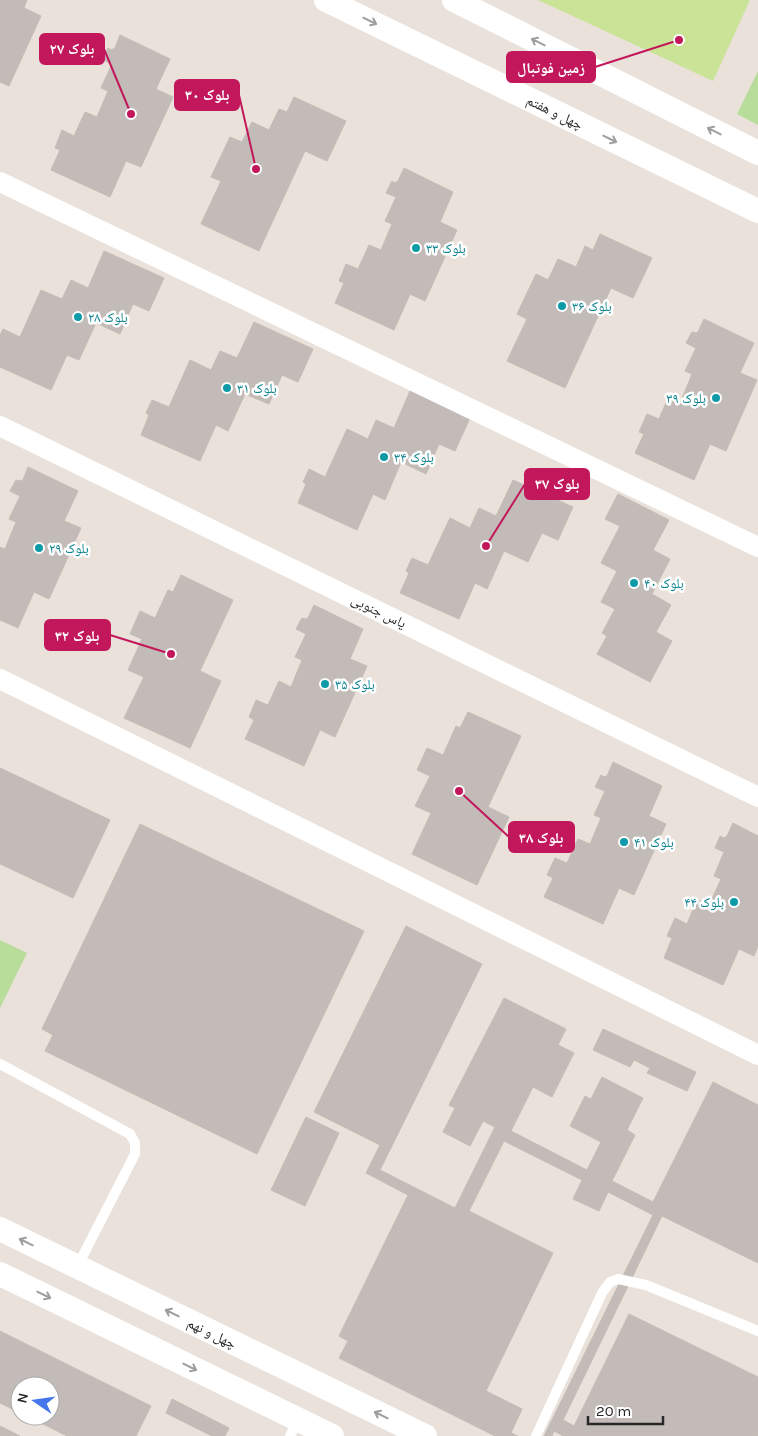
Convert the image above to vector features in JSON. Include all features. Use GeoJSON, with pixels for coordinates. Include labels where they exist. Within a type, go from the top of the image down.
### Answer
{"type":"FeatureCollection","features":[{"type":"Feature","properties":{"kind":"street","name":"چهل و هفتم"},"geometry":{"type":"LineString","coordinates":[[326,0],[758,211]]}},
{"type":"Feature","properties":{"kind":"street"},"geometry":{"type":"LineString","coordinates":[[454,0],[758,153]]}},
{"type":"Feature","properties":{"kind":"street"},"geometry":{"type":"LineString","coordinates":[[0,182],[758,547]]}},
{"type":"Feature","properties":{"kind":"street","name":"یاس جنوبی"},"geometry":{"type":"LineString","coordinates":[[0,426],[758,796]]}},
{"type":"Feature","properties":{"kind":"street"},"geometry":{"type":"LineString","coordinates":[[0,679],[758,1055]]}},
{"type":"Feature","properties":{"kind":"street","name":"چهل و نهم"},"geometry":{"type":"LineString","coordinates":[[0,1230],[425,1436]]}},
{"type":"Feature","properties":{"kind":"street"},"geometry":{"type":"LineString","coordinates":[[0,1274],[294,1428],[332,1436]]}},
{"type":"Feature","properties":{"kind":"lane"},"geometry":{"type":"LineString","coordinates":[[0,1064],[130,1134],[135,1143],[135,1154],[77,1267]]}},
{"type":"Feature","properties":{"kind":"lane"},"geometry":{"type":"LineString","coordinates":[[536,1436],[602,1293],[610,1282],[618,1279],[646,1285],[758,1331]]}},
{"type":"Feature","properties":{"kind":"green space"},"geometry":{"type":"Polygon","coordinates":[[[538,0],[750,0],[713,81],[538,0]]]}},
{"type":"Feature","properties":{"kind":"green space"},"geometry":{"type":"Polygon","coordinates":[[[758,71],[758,125],[737,114],[758,71]]]}},
{"type":"Feature","properties":{"kind":"green space"},"geometry":{"type":"Polygon","coordinates":[[[0,940],[27,953],[0,1008],[0,940]]]}},
{"type":"Feature","properties":{"kind":"building"},"geometry":{"type":"Polygon","coordinates":[[[0,0],[27,0],[24,8],[41,16],[9,86],[0,82],[0,0]]]}},
{"type":"Feature","properties":{"kind":"building"},"geometry":{"type":"Polygon","coordinates":[[[120,35],[170,59],[156,89],[173,97],[141,167],[126,161],[110,197],[51,170],[60,150],[55,148],[62,130],[74,136],[85,112],[97,117],[108,91],[101,88],[112,64],[103,60],[108,48],[111,50],[115,48],[120,35]]]}},
{"type":"Feature","properties":{"kind":"building"},"geometry":{"type":"Polygon","coordinates":[[[294,97],[346,121],[327,161],[305,151],[259,251],[201,224],[221,181],[211,177],[230,137],[242,142],[252,122],[269,130],[279,109],[287,112],[294,97]]]}},
{"type":"Feature","properties":{"kind":"building","name":"بلوک ۳۳"},"geometry":{"type":"Polygon","coordinates":[[[404,168],[453,192],[440,222],[457,230],[425,301],[410,294],[394,330],[335,303],[344,283],[339,281],[346,264],[358,269],[369,245],[381,250],[392,224],[385,221],[396,197],[386,193],[392,181],[395,183],[398,181],[404,168]]]}},
{"type":"Feature","properties":{"kind":"building","name":"بلوک ۳۶"},"geometry":{"type":"Polygon","coordinates":[[[600,234],[652,258],[633,298],[611,288],[565,388],[507,361],[527,319],[517,314],[536,274],[548,280],[558,259],[576,267],[585,246],[593,250],[600,234]]]}},
{"type":"Feature","properties":{"kind":"building","name":"بلوک ۲۸"},"geometry":{"type":"Polygon","coordinates":[[[104,251],[164,278],[149,311],[133,304],[120,334],[96,323],[79,360],[67,355],[51,390],[0,367],[0,335],[3,329],[20,337],[41,290],[62,299],[71,280],[88,288],[104,251]]]}},
{"type":"Feature","properties":{"kind":"building","name":"بلوک ۳۹"},"geometry":{"type":"Polygon","coordinates":[[[704,319],[754,343],[740,373],[757,380],[726,451],[710,444],[694,480],[635,453],[644,434],[639,432],[647,414],[659,419],[669,396],[681,401],[692,374],[685,371],[696,348],[686,343],[692,332],[698,332],[704,319]]]}},
{"type":"Feature","properties":{"kind":"building","name":"بلوک ۳۱"},"geometry":{"type":"Polygon","coordinates":[[[254,322],[313,349],[298,382],[282,375],[269,404],[245,394],[228,431],[216,425],[200,461],[141,435],[149,415],[146,413],[152,400],[169,407],[190,360],[211,370],[220,351],[237,358],[254,322]]]}},
{"type":"Feature","properties":{"kind":"building","name":"بلوک ۳۴"},"geometry":{"type":"Polygon","coordinates":[[[410,391],[470,418],[455,451],[439,444],[426,474],[401,462],[385,500],[373,494],[357,530],[298,503],[306,484],[303,482],[309,469],[325,477],[347,429],[368,439],[376,420],[394,428],[410,391]]]}},
{"type":"Feature","properties":{"kind":"building","name":"بلوک ۲۹"},"geometry":{"type":"Polygon","coordinates":[[[28,467],[78,491],[64,521],[81,528],[49,599],[34,592],[18,628],[0,620],[0,547],[5,549],[16,522],[9,519],[20,496],[10,491],[16,480],[23,480],[28,467]]]}},
{"type":"Feature","properties":{"kind":"building"},"geometry":{"type":"Polygon","coordinates":[[[513,480],[573,507],[558,540],[542,533],[528,562],[504,551],[487,589],[475,583],[459,619],[400,593],[409,573],[406,571],[412,558],[428,565],[450,518],[470,528],[479,508],[496,516],[513,480]]]}},
{"type":"Feature","properties":{"kind":"building","name":"بلوک ۴۰"},"geometry":{"type":"Polygon","coordinates":[[[618,494],[669,520],[653,550],[670,559],[652,594],[671,605],[656,632],[672,641],[650,682],[597,654],[607,636],[602,633],[615,609],[601,602],[617,571],[601,563],[620,526],[605,519],[618,494]]]}},
{"type":"Feature","properties":{"kind":"building"},"geometry":{"type":"Polygon","coordinates":[[[181,575],[233,600],[200,671],[221,681],[190,748],[124,718],[144,677],[128,670],[142,639],[130,634],[140,611],[155,618],[168,590],[173,592],[181,575]]]}},
{"type":"Feature","properties":{"kind":"building","name":"بلوک ۳۵"},"geometry":{"type":"Polygon","coordinates":[[[314,605],[363,629],[350,659],[367,666],[335,737],[320,730],[304,766],[245,739],[254,720],[249,717],[256,700],[268,705],[279,681],[291,687],[302,660],[295,657],[306,634],[296,629],[302,618],[308,618],[314,605]]]}},
{"type":"Feature","properties":{"kind":"building"},"geometry":{"type":"Polygon","coordinates":[[[468,712],[521,736],[488,807],[509,817],[477,885],[412,854],[431,813],[415,806],[430,776],[417,770],[427,748],[443,755],[456,726],[460,728],[468,712]]]}},
{"type":"Feature","properties":{"kind":"building","name":"بلوک ۴۱"},"geometry":{"type":"Polygon","coordinates":[[[613,762],[662,786],[649,816],[666,824],[634,895],[619,888],[603,924],[544,897],[553,878],[547,875],[555,858],[567,863],[578,839],[590,844],[601,818],[594,815],[605,791],[595,787],[601,775],[607,776],[613,762]]]}},
{"type":"Feature","properties":{"kind":"building"},"geometry":{"type":"Polygon","coordinates":[[[0,768],[110,820],[73,898],[0,864],[0,768]]]}},
{"type":"Feature","properties":{"kind":"building","name":"بلوک ۴۴"},"geometry":{"type":"Polygon","coordinates":[[[733,823],[758,836],[758,946],[754,956],[739,949],[723,985],[664,958],[672,938],[667,936],[675,918],[687,924],[697,900],[709,905],[721,879],[714,876],[724,852],[715,848],[720,836],[724,838],[727,836],[733,823]]]}},
{"type":"Feature","properties":{"kind":"building"},"geometry":{"type":"Polygon","coordinates":[[[140,824],[364,931],[257,1154],[45,1051],[53,1035],[42,1029],[140,824]]]}},
{"type":"Feature","properties":{"kind":"building"},"geometry":{"type":"Polygon","coordinates":[[[406,926],[482,964],[380,1170],[455,1208],[495,1127],[483,1121],[470,1146],[443,1132],[455,1108],[449,1105],[504,998],[566,1029],[558,1045],[574,1053],[552,1097],[533,1087],[511,1131],[587,1170],[601,1142],[570,1126],[585,1096],[591,1099],[602,1077],[643,1098],[627,1130],[635,1135],[612,1181],[653,1202],[713,1082],[758,1105],[758,1263],[662,1216],[563,1420],[574,1426],[629,1314],[758,1377],[758,1436],[563,1436],[554,1431],[552,1436],[544,1436],[653,1215],[608,1192],[599,1211],[573,1199],[582,1180],[504,1141],[469,1211],[553,1253],[486,1391],[522,1409],[511,1433],[518,1436],[495,1436],[339,1358],[348,1341],[339,1336],[408,1195],[366,1173],[380,1145],[314,1112],[406,926]]]}},
{"type":"Feature","properties":{"kind":"building"},"geometry":{"type":"Polygon","coordinates":[[[603,1029],[696,1072],[687,1091],[647,1073],[650,1068],[634,1060],[630,1067],[593,1050],[603,1029]]]}},
{"type":"Feature","properties":{"kind":"building"},"geometry":{"type":"Polygon","coordinates":[[[306,1117],[339,1133],[305,1206],[271,1190],[306,1117]]]}},
{"type":"Feature","properties":{"kind":"building"},"geometry":{"type":"Polygon","coordinates":[[[0,1331],[151,1406],[136,1436],[67,1436],[47,1426],[60,1426],[60,1376],[10,1376],[10,1408],[0,1403],[0,1331]]]}},
{"type":"Feature","properties":{"kind":"building"},"geometry":{"type":"Polygon","coordinates":[[[172,1399],[229,1428],[225,1436],[212,1436],[166,1413],[172,1399]]]}},
{"type":"Feature","properties":{"kind":"building"},"geometry":{"type":"Polygon","coordinates":[[[0,1426],[20,1436],[0,1436],[0,1426]]]}},
{"type":"Feature","properties":{"kind":"place","name":"زمین فوتبال"},"geometry":{"type":"Point","coordinates":[679,40]}},
{"type":"Feature","properties":{"kind":"place","name":"بلوک ۲۷"},"geometry":{"type":"Point","coordinates":[131,114]}},
{"type":"Feature","properties":{"kind":"place","name":"بلوک ۳۰"},"geometry":{"type":"Point","coordinates":[256,169]}},
{"type":"Feature","properties":{"kind":"place","name":"بلوک ۳۳"},"geometry":{"type":"Point","coordinates":[416,248]}},
{"type":"Feature","properties":{"kind":"place","name":"بلوک ۳۶"},"geometry":{"type":"Point","coordinates":[562,306]}},
{"type":"Feature","properties":{"kind":"place","name":"بلوک ۲۸"},"geometry":{"type":"Point","coordinates":[78,317]}},
{"type":"Feature","properties":{"kind":"place","name":"بلوک ۳۱"},"geometry":{"type":"Point","coordinates":[227,388]}},
{"type":"Feature","properties":{"kind":"place","name":"بلوک ۳۹"},"geometry":{"type":"Point","coordinates":[716,398]}},
{"type":"Feature","properties":{"kind":"place","name":"بلوک ۳۴"},"geometry":{"type":"Point","coordinates":[384,457]}},
{"type":"Feature","properties":{"kind":"place","name":"بلوک ۳۷"},"geometry":{"type":"Point","coordinates":[486,546]}},
{"type":"Feature","properties":{"kind":"place","name":"بلوک ۲۹"},"geometry":{"type":"Point","coordinates":[39,548]}},
{"type":"Feature","properties":{"kind":"place","name":"بلوک ۴۰"},"geometry":{"type":"Point","coordinates":[634,583]}},
{"type":"Feature","properties":{"kind":"place","name":"بلوک ۳۲"},"geometry":{"type":"Point","coordinates":[171,654]}},
{"type":"Feature","properties":{"kind":"place","name":"بلوک ۳۵"},"geometry":{"type":"Point","coordinates":[325,684]}},
{"type":"Feature","properties":{"kind":"place","name":"بلوک ۳۸"},"geometry":{"type":"Point","coordinates":[459,791]}},
{"type":"Feature","properties":{"kind":"place","name":"بلوک ۴۱"},"geometry":{"type":"Point","coordinates":[624,842]}},
{"type":"Feature","properties":{"kind":"place","name":"بلوک ۴۴"},"geometry":{"type":"Point","coordinates":[734,902]}}]}
